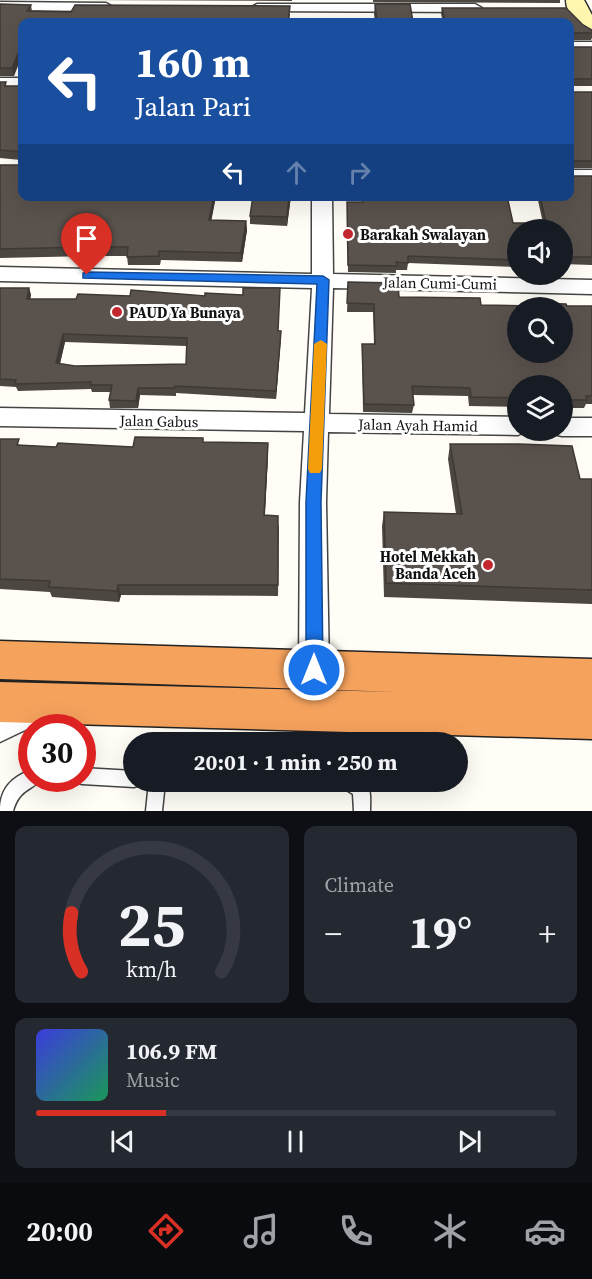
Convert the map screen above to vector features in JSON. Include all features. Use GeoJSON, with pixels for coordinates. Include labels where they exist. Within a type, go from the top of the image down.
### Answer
{"type":"FeatureCollection","features":[{"type":"Feature","properties":{"kind":"highway"},"geometry":{"type":"LineString","coordinates":[[0,660],[314,670],[592,718]]}},
{"type":"Feature","properties":{"kind":"highway"},"geometry":{"type":"LineString","coordinates":[[0,702],[453,695],[592,679]]}},
{"type":"Feature","properties":{"kind":"street"},"geometry":{"type":"LineString","coordinates":[[0,6],[121,7]]}},
{"type":"Feature","properties":{"kind":"street"},"geometry":{"type":"LineString","coordinates":[[83,18],[88,6]]}},
{"type":"Feature","properties":{"kind":"street"},"geometry":{"type":"LineString","coordinates":[[247,8],[496,9]]}},
{"type":"Feature","properties":{"kind":"street"},"geometry":{"type":"LineString","coordinates":[[574,47],[592,47]]}},
{"type":"Feature","properties":{"kind":"street"},"geometry":{"type":"LineString","coordinates":[[0,83],[18,83]]}},
{"type":"Feature","properties":{"kind":"street"},"geometry":{"type":"LineString","coordinates":[[574,176],[592,176]]}},
{"type":"Feature","properties":{"kind":"street"},"geometry":{"type":"LineString","coordinates":[[314,670],[313,502],[323,280],[322,201]]}},
{"type":"Feature","properties":{"kind":"street","name":"Jalan Cumi-Cumi"},"geometry":{"type":"LineString","coordinates":[[0,274],[592,287]]}},
{"type":"Feature","properties":{"kind":"street","name":"Jalan Gabus"},"geometry":{"type":"LineString","coordinates":[[0,417],[318,424]]}},
{"type":"Feature","properties":{"kind":"street","name":"Jalan Ayah Hamid"},"geometry":{"type":"LineString","coordinates":[[318,424],[507,426]]}},
{"type":"Feature","properties":{"kind":"street"},"geometry":{"type":"LineString","coordinates":[[573,427],[592,427]]}},
{"type":"Feature","properties":{"kind":"street"},"geometry":{"type":"LineString","coordinates":[[0,727],[47,703]]}},
{"type":"Feature","properties":{"kind":"lane"},"geometry":{"type":"LineString","coordinates":[[96,777],[123,778]]}},
{"type":"Feature","properties":{"kind":"lane"},"geometry":{"type":"LineString","coordinates":[[5,811],[9,793],[18,786]]}},
{"type":"Feature","properties":{"kind":"lane"},"geometry":{"type":"LineString","coordinates":[[154,811],[156,792]]}},
{"type":"Feature","properties":{"kind":"lane"},"geometry":{"type":"LineString","coordinates":[[361,792],[362,811]]}},
{"type":"Feature","properties":{"kind":"building"},"geometry":{"type":"Polygon","coordinates":[[[0,4],[31,5],[27,11],[71,12],[75,5],[290,6],[288,18],[18,18],[18,54],[12,68],[0,68],[0,4]]]}},
{"type":"Feature","properties":{"kind":"building"},"geometry":{"type":"Polygon","coordinates":[[[375,4],[410,4],[412,18],[377,18],[375,4]]]}},
{"type":"Feature","properties":{"kind":"building"},"geometry":{"type":"Polygon","coordinates":[[[442,8],[566,8],[583,25],[592,30],[592,33],[574,33],[574,18],[444,18],[442,8]]]}},
{"type":"Feature","properties":{"kind":"building"},"geometry":{"type":"Polygon","coordinates":[[[574,47],[592,47],[592,79],[574,79],[574,47]]]}},
{"type":"Feature","properties":{"kind":"building"},"geometry":{"type":"Polygon","coordinates":[[[0,82],[6,82],[5,86],[18,86],[18,152],[0,150],[0,82]]]}},
{"type":"Feature","properties":{"kind":"building"},"geometry":{"type":"Polygon","coordinates":[[[574,92],[592,92],[592,161],[574,161],[574,92]]]}},
{"type":"Feature","properties":{"kind":"building"},"geometry":{"type":"Polygon","coordinates":[[[0,165],[18,165],[18,201],[213,201],[209,220],[246,221],[241,253],[159,251],[159,256],[127,257],[128,247],[0,249],[0,165]]]}},
{"type":"Feature","properties":{"kind":"building"},"geometry":{"type":"Polygon","coordinates":[[[574,176],[592,176],[592,257],[573,257],[573,219],[545,219],[541,201],[574,201],[574,176]]]}},
{"type":"Feature","properties":{"kind":"building"},"geometry":{"type":"Polygon","coordinates":[[[252,201],[289,201],[287,217],[250,216],[252,201]]]}},
{"type":"Feature","properties":{"kind":"building"},"geometry":{"type":"Polygon","coordinates":[[[508,201],[512,219],[507,219],[507,260],[408,256],[408,263],[396,262],[397,266],[348,265],[347,202],[508,201]]]}},
{"type":"Feature","properties":{"kind":"building"},"geometry":{"type":"Polygon","coordinates":[[[348,282],[398,283],[399,297],[480,298],[481,305],[507,306],[507,363],[573,363],[573,306],[592,306],[592,396],[586,396],[587,400],[573,400],[573,375],[507,375],[507,398],[471,397],[470,388],[412,386],[414,405],[364,404],[362,344],[375,344],[374,304],[347,303],[348,282]]]}},
{"type":"Feature","properties":{"kind":"building"},"geometry":{"type":"Polygon","coordinates":[[[0,288],[29,288],[27,299],[76,299],[78,294],[130,296],[131,290],[205,296],[205,293],[243,295],[243,288],[280,288],[278,331],[281,331],[276,391],[175,386],[175,388],[138,388],[136,401],[109,400],[112,385],[90,385],[91,382],[15,384],[16,380],[0,379],[0,288]],[[63,334],[56,363],[75,366],[186,364],[187,338],[63,334]]]}},
{"type":"Feature","properties":{"kind":"building"},"geometry":{"type":"Polygon","coordinates":[[[135,437],[203,438],[203,442],[268,443],[264,515],[278,516],[278,585],[118,585],[117,591],[49,587],[50,581],[0,579],[0,439],[19,439],[17,445],[56,447],[58,443],[133,447],[135,437]]]}},
{"type":"Feature","properties":{"kind":"building"},"geometry":{"type":"Polygon","coordinates":[[[450,444],[572,446],[580,479],[592,479],[592,590],[386,583],[384,512],[462,514],[450,444]]]}},
{"type":"Feature","properties":{"kind":"slow traffic"},"geometry":{"type":"LineString","coordinates":[[315,469],[321,344]]}},
{"type":"Feature","properties":{"kind":"place","name":"Barakah Swalayan"},"geometry":{"type":"Point","coordinates":[348,234]}},
{"type":"Feature","properties":{"kind":"place","name":"PAUD Ya Bunaya"},"geometry":{"type":"Point","coordinates":[117,312]}},
{"type":"Feature","properties":{"kind":"place","name":"Hotel Mekkah Banda Aceh"},"geometry":{"type":"Point","coordinates":[488,565]}},
{"type":"Feature","properties":{"kind":"route"},"geometry":{"type":"LineString","coordinates":[[87,275],[323,280],[313,502],[314,670]]}}]}
